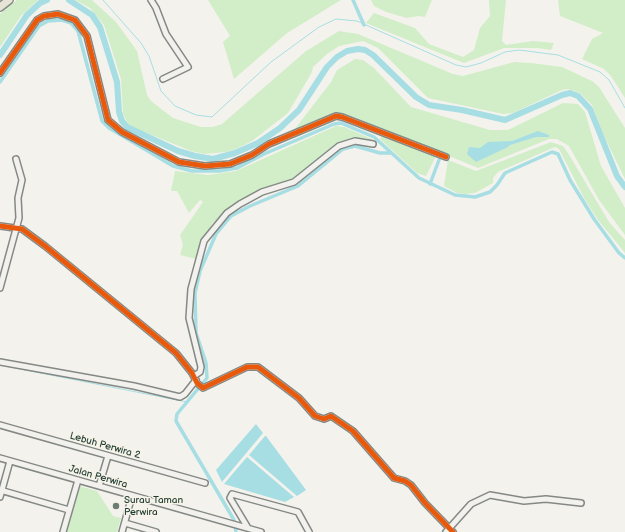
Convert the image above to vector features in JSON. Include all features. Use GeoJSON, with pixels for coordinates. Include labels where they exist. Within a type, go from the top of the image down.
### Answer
{"type":"FeatureCollection","features":[{"type":"Feature","properties":{"kind":"highway"},"geometry":{"type":"LineString","coordinates":[[0,7],[9,0]]}},
{"type":"Feature","properties":{"kind":"street"},"geometry":{"type":"LineString","coordinates":[[151,0],[156,8],[166,34],[188,66],[163,78]]}},
{"type":"Feature","properties":{"kind":"street"},"geometry":{"type":"LineString","coordinates":[[0,73],[37,20],[44,16],[58,14],[75,20],[87,36],[108,120],[122,132],[179,162],[205,166],[230,164],[269,144],[336,116],[446,157]]}},
{"type":"Feature","properties":{"kind":"street"},"geometry":{"type":"LineString","coordinates":[[0,362],[134,386],[180,397],[185,394],[196,380],[201,367],[189,318],[192,289],[204,241],[227,214],[240,204],[262,192],[294,182],[339,146],[355,141],[373,144]]}},
{"type":"Feature","properties":{"kind":"street"},"geometry":{"type":"LineString","coordinates":[[0,288],[19,218],[18,198],[22,180],[16,159]]}},
{"type":"Feature","properties":{"kind":"street"},"geometry":{"type":"LineString","coordinates":[[0,226],[22,229],[45,246],[176,353],[203,388],[247,367],[258,367],[299,398],[315,416],[324,419],[331,416],[356,433],[394,478],[405,481],[411,485],[449,531],[470,504],[490,495],[524,501],[546,499],[581,503]]}},
{"type":"Feature","properties":{"kind":"street","name":"Lebuh Perwira 2"},"geometry":{"type":"LineString","coordinates":[[0,425],[205,483]]}},
{"type":"Feature","properties":{"kind":"street"},"geometry":{"type":"LineString","coordinates":[[99,486],[108,456]]}},
{"type":"Feature","properties":{"kind":"street","name":"Jalan Perwira"},"geometry":{"type":"LineString","coordinates":[[0,458],[260,532]]}},
{"type":"Feature","properties":{"kind":"street"},"geometry":{"type":"LineString","coordinates":[[0,497],[10,461]]}},
{"type":"Feature","properties":{"kind":"street"},"geometry":{"type":"LineString","coordinates":[[63,532],[78,480]]}},
{"type":"Feature","properties":{"kind":"street"},"geometry":{"type":"LineString","coordinates":[[1,490],[69,510]]}},
{"type":"Feature","properties":{"kind":"street"},"geometry":{"type":"LineString","coordinates":[[248,528],[230,498],[232,494],[298,512],[309,532]]}},
{"type":"Feature","properties":{"kind":"street"},"geometry":{"type":"LineString","coordinates":[[122,532],[132,496]]}},
{"type":"Feature","properties":{"kind":"street"},"geometry":{"type":"LineString","coordinates":[[125,523],[154,532]]}},
{"type":"Feature","properties":{"kind":"green space"},"geometry":{"type":"Polygon","coordinates":[[[17,0],[38,0],[21,16],[0,47],[0,14],[17,0]]]}},
{"type":"Feature","properties":{"kind":"green space"},"geometry":{"type":"Polygon","coordinates":[[[75,0],[92,0],[116,22],[137,51],[147,95],[151,101],[173,118],[201,127],[213,127],[222,124],[306,51],[339,31],[358,34],[453,74],[463,76],[514,62],[562,67],[592,81],[599,87],[625,128],[625,179],[603,134],[592,105],[580,93],[568,89],[562,90],[513,113],[503,114],[428,98],[378,48],[363,41],[339,46],[327,54],[313,67],[312,72],[288,113],[252,141],[226,152],[204,154],[191,151],[130,126],[123,114],[121,79],[104,25],[90,8],[75,0]]]}},
{"type":"Feature","properties":{"kind":"green space"},"geometry":{"type":"Polygon","coordinates":[[[208,0],[341,0],[287,33],[234,79],[223,42],[230,36],[208,0]]]}},
{"type":"Feature","properties":{"kind":"green space"},"geometry":{"type":"Polygon","coordinates":[[[371,0],[432,0],[425,17],[418,16],[407,18],[386,12],[374,6],[371,0]]]}},
{"type":"Feature","properties":{"kind":"green space"},"geometry":{"type":"Polygon","coordinates":[[[489,0],[506,0],[502,41],[506,45],[533,41],[554,43],[551,50],[537,48],[504,48],[464,63],[366,23],[374,13],[415,28],[429,44],[463,57],[474,50],[480,28],[490,16],[489,0]]]}},
{"type":"Feature","properties":{"kind":"green space"},"geometry":{"type":"Polygon","coordinates":[[[558,0],[625,0],[625,98],[611,76],[604,69],[582,59],[592,39],[603,33],[560,16],[558,0]]]}},
{"type":"Feature","properties":{"kind":"green space"},"geometry":{"type":"Polygon","coordinates":[[[355,59],[363,60],[374,68],[411,107],[490,130],[508,130],[563,103],[578,104],[585,112],[601,166],[625,208],[625,235],[599,200],[569,146],[557,139],[549,139],[478,168],[339,114],[294,130],[331,82],[337,70],[355,59]]]}},
{"type":"Feature","properties":{"kind":"green space"},"geometry":{"type":"Polygon","coordinates":[[[336,126],[344,127],[372,139],[371,142],[355,139],[338,143],[292,181],[260,190],[238,202],[212,224],[196,259],[180,255],[183,245],[180,235],[203,202],[200,200],[189,213],[177,191],[171,191],[175,171],[208,175],[236,171],[336,126]]]}},
{"type":"Feature","properties":{"kind":"green space"},"geometry":{"type":"Polygon","coordinates":[[[382,135],[436,156],[426,176],[417,173],[380,139],[382,135]]]}},
{"type":"Feature","properties":{"kind":"green space"},"geometry":{"type":"Polygon","coordinates":[[[551,142],[563,146],[568,153],[609,222],[625,240],[625,253],[598,220],[585,200],[559,149],[555,147],[498,172],[493,178],[493,183],[475,193],[457,193],[444,186],[448,160],[476,171],[551,142]]]}},
{"type":"Feature","properties":{"kind":"green space"},"geometry":{"type":"Polygon","coordinates":[[[79,486],[97,491],[113,516],[121,518],[117,532],[67,532],[79,486]]]}},
{"type":"Feature","properties":{"kind":"water"},"geometry":{"type":"Polygon","coordinates":[[[538,131],[549,135],[549,137],[536,137],[510,145],[476,162],[467,154],[469,147],[480,148],[488,142],[512,141],[538,131]]]}},
{"type":"Feature","properties":{"kind":"water"},"geometry":{"type":"Polygon","coordinates":[[[256,424],[263,433],[222,482],[216,470],[256,424]]]}},
{"type":"Feature","properties":{"kind":"water"},"geometry":{"type":"Polygon","coordinates":[[[265,436],[306,490],[297,496],[249,455],[265,436]]]}},
{"type":"Feature","properties":{"kind":"water"},"geometry":{"type":"Polygon","coordinates":[[[247,457],[294,497],[285,502],[224,484],[247,457]]]}},
{"type":"Feature","properties":{"kind":"waterway"},"geometry":{"type":"LineString","coordinates":[[0,55],[27,15],[40,3],[47,0]]}},
{"type":"Feature","properties":{"kind":"waterway"},"geometry":{"type":"LineString","coordinates":[[69,0],[92,15],[100,27],[117,82],[119,112],[122,121],[127,127],[178,151],[213,159],[235,153],[258,143],[280,128],[299,110],[327,67],[337,57],[347,51],[358,49],[365,50],[373,55],[416,97],[429,105],[462,110],[505,120],[562,95],[570,93],[578,96],[590,109],[617,176],[625,187]]}},
{"type":"Feature","properties":{"kind":"waterway"},"geometry":{"type":"LineString","coordinates":[[103,0],[141,43],[149,56],[161,91],[175,106],[196,115],[212,117],[271,62],[319,27],[336,19],[357,21],[456,65],[466,67],[481,63],[505,52],[519,50],[558,55],[600,72],[609,80],[625,108]]}},
{"type":"Feature","properties":{"kind":"waterway"},"geometry":{"type":"LineString","coordinates":[[353,0],[364,25]]}},
{"type":"Feature","properties":{"kind":"waterway"},"geometry":{"type":"LineString","coordinates":[[0,82],[39,26],[48,21],[62,20],[71,23],[78,31],[102,121],[109,128],[173,166],[192,171],[219,171],[237,168],[264,154],[334,124],[341,123],[374,137],[419,178],[455,195],[475,197],[490,192],[505,173],[552,152],[558,154],[570,180],[594,219],[619,253],[625,258]]}},
{"type":"Feature","properties":{"kind":"waterway"},"geometry":{"type":"LineString","coordinates":[[236,532],[234,520],[176,421],[177,414],[207,378],[206,363],[196,333],[195,293],[200,271],[216,234],[231,216],[250,206],[298,186],[343,149],[355,146],[380,153],[391,153]]}},
{"type":"Feature","properties":{"kind":"waterway"},"geometry":{"type":"LineString","coordinates":[[430,184],[439,160]]}},
{"type":"Feature","properties":{"kind":"waterway"},"geometry":{"type":"LineString","coordinates":[[0,365],[187,402]]}},
{"type":"Feature","properties":{"kind":"cycle path"},"geometry":{"type":"LineString","coordinates":[[0,73],[37,20],[44,16],[58,14],[75,20],[87,36],[108,120],[122,132],[179,162],[205,166],[230,164],[252,155],[269,144],[336,116],[446,157]]}},
{"type":"Feature","properties":{"kind":"cycle path"},"geometry":{"type":"LineString","coordinates":[[0,226],[22,229],[45,246],[176,353],[192,373],[197,383],[203,388],[247,367],[258,367],[299,398],[315,416],[324,419],[331,416],[353,431],[394,478],[405,481],[411,485],[425,503],[453,532]]}},
{"type":"Feature","properties":{"kind":"place","name":"Surau Taman Perwira"},"geometry":{"type":"Point","coordinates":[116,506]}}]}
